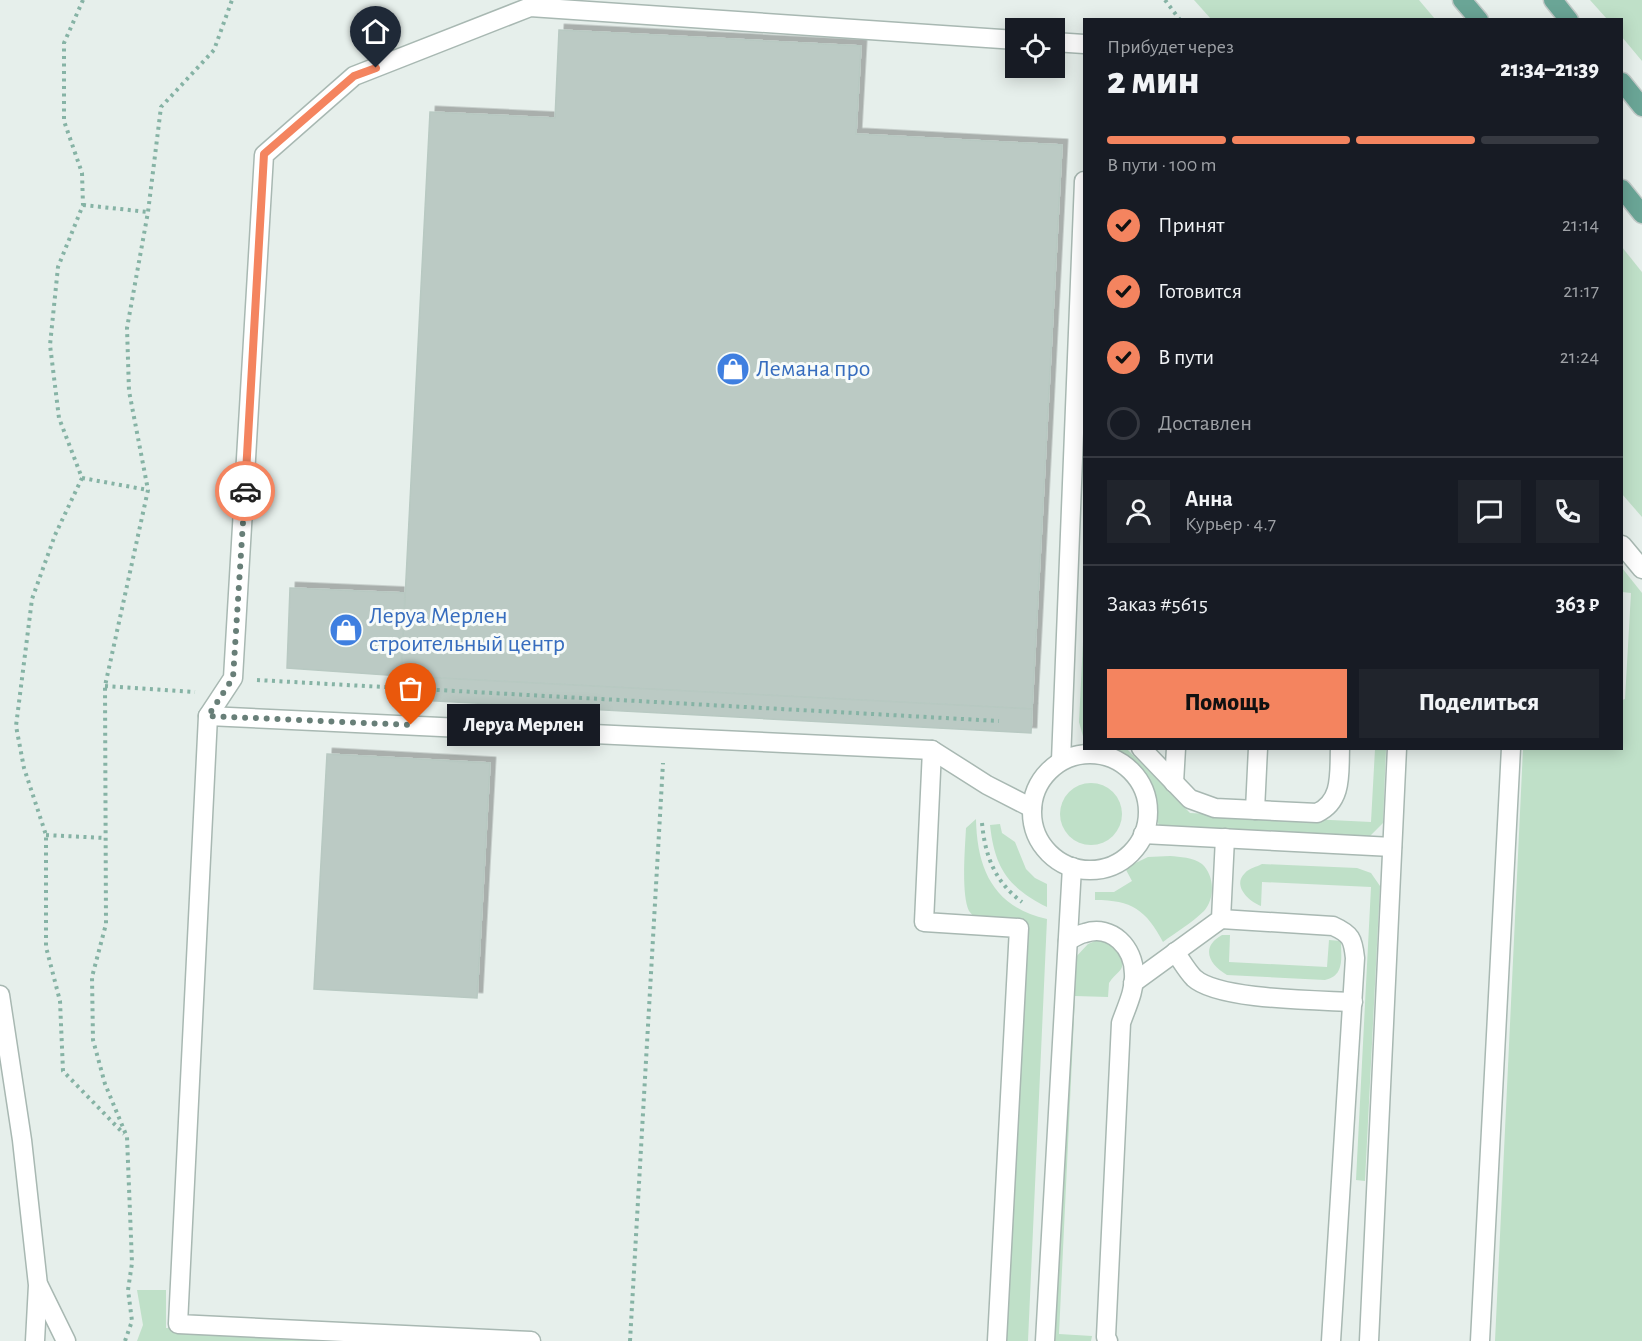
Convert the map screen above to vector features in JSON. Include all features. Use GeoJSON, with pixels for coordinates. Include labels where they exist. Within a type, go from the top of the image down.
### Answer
{"type":"FeatureCollection","features":[{"type":"Feature","properties":{"kind":"main road"},"geometry":{"type":"LineString","coordinates":[[1462,0],[1477,18]]}},
{"type":"Feature","properties":{"kind":"main road"},"geometry":{"type":"LineString","coordinates":[[1553,0],[1567,18]]}},
{"type":"Feature","properties":{"kind":"main road"},"geometry":{"type":"LineString","coordinates":[[1623,83],[1642,107]]}},
{"type":"Feature","properties":{"kind":"main road"},"geometry":{"type":"LineString","coordinates":[[1623,190],[1642,214]]}},
{"type":"Feature","properties":{"kind":"lane"},"geometry":{"type":"LineString","coordinates":[[531,1341],[391,1338],[178,1324],[208,716],[233,678],[264,154],[354,76],[530,7],[1005,39]]}},
{"type":"Feature","properties":{"kind":"lane"},"geometry":{"type":"LineString","coordinates":[[1065,43],[1083,44]]}},
{"type":"Feature","properties":{"kind":"lane"},"geometry":{"type":"LineString","coordinates":[[1061,761],[1076,596],[1083,242]]}},
{"type":"Feature","properties":{"kind":"lane"},"geometry":{"type":"LineString","coordinates":[[1623,546],[1642,569]]}},
{"type":"Feature","properties":{"kind":"lane"},"geometry":{"type":"LineString","coordinates":[[208,716],[932,750],[987,785],[1032,808]]}},
{"type":"Feature","properties":{"kind":"lane"},"geometry":{"type":"LineString","coordinates":[[932,750],[924,922],[1019,928],[997,1341]]}},
{"type":"Feature","properties":{"kind":"lane"},"geometry":{"type":"LineString","coordinates":[[1143,750],[1190,799],[1201,805],[1215,808],[1317,813],[1326,809],[1334,799],[1339,785],[1340,750]]}},
{"type":"Feature","properties":{"kind":"lane"},"geometry":{"type":"LineString","coordinates":[[1174,783],[1176,750]]}},
{"type":"Feature","properties":{"kind":"lane"},"geometry":{"type":"LineString","coordinates":[[1255,810],[1258,750]]}},
{"type":"Feature","properties":{"kind":"lane"},"geometry":{"type":"LineString","coordinates":[[1369,1341],[1397,750]]}},
{"type":"Feature","properties":{"kind":"lane"},"geometry":{"type":"LineString","coordinates":[[1480,1341],[1510,750]]}},
{"type":"Feature","properties":{"kind":"lane"},"geometry":{"type":"LineString","coordinates":[[1099,754],[1117,760],[1132,772],[1143,788],[1148,806],[1143,834],[1139,843],[1126,858],[1110,867],[1090,870],[1072,867],[1055,859],[1041,845],[1034,827],[1032,808],[1036,789],[1047,773],[1061,761],[1079,755],[1099,754]]}},
{"type":"Feature","properties":{"kind":"lane"},"geometry":{"type":"LineString","coordinates":[[1143,834],[1392,847]]}},
{"type":"Feature","properties":{"kind":"lane"},"geometry":{"type":"LineString","coordinates":[[1221,919],[1225,838]]}},
{"type":"Feature","properties":{"kind":"lane"},"geometry":{"type":"LineString","coordinates":[[1045,1341],[1072,867]]}},
{"type":"Feature","properties":{"kind":"lane"},"geometry":{"type":"LineString","coordinates":[[1133,983],[1221,919],[1333,926],[1346,931],[1353,942],[1355,958],[1353,1002],[1331,1341]]}},
{"type":"Feature","properties":{"kind":"lane"},"geometry":{"type":"LineString","coordinates":[[1068,941],[1086,932],[1105,932],[1119,939],[1130,952],[1134,974],[1130,997],[1121,1023],[1106,1337],[1108,1341]]}},
{"type":"Feature","properties":{"kind":"lane"},"geometry":{"type":"LineString","coordinates":[[1175,952],[1193,978],[1208,987],[1228,993],[1353,1002]]}},
{"type":"Feature","properties":{"kind":"lane"},"geometry":{"type":"LineString","coordinates":[[0,995],[22,1140],[38,1285],[35,1341]]}},
{"type":"Feature","properties":{"kind":"lane"},"geometry":{"type":"LineString","coordinates":[[38,1285],[66,1341]]}},
{"type":"Feature","properties":{"kind":"path"},"geometry":{"type":"LineString","coordinates":[[82,0],[63,43],[64,121],[82,173],[83,205],[58,267],[50,345],[59,418],[82,478],[55,535],[32,599],[16,726],[24,768],[46,835],[46,946],[60,1001],[63,1071],[127,1137]]}},
{"type":"Feature","properties":{"kind":"path"},"geometry":{"type":"LineString","coordinates":[[125,1341],[132,1322],[128,1290],[132,1263],[127,1137],[105,1084],[93,1040],[93,977],[106,924],[105,686],[148,490],[129,391],[127,328],[148,212],[160,107],[214,50],[232,0]]}},
{"type":"Feature","properties":{"kind":"path"},"geometry":{"type":"LineString","coordinates":[[1166,0],[1179,18]]}},
{"type":"Feature","properties":{"kind":"path"},"geometry":{"type":"LineString","coordinates":[[83,205],[148,212]]}},
{"type":"Feature","properties":{"kind":"path"},"geometry":{"type":"LineString","coordinates":[[82,478],[148,490]]}},
{"type":"Feature","properties":{"kind":"path"},"geometry":{"type":"LineString","coordinates":[[105,686],[194,692],[233,678],[999,721]]}},
{"type":"Feature","properties":{"kind":"path"},"geometry":{"type":"LineString","coordinates":[[630,1341],[667,703]]}},
{"type":"Feature","properties":{"kind":"path"},"geometry":{"type":"LineString","coordinates":[[982,823],[987,855],[994,872],[1004,888],[1027,905]]}},
{"type":"Feature","properties":{"kind":"path"},"geometry":{"type":"LineString","coordinates":[[46,835],[105,838]]}},
{"type":"Feature","properties":{"kind":"green space"},"geometry":{"type":"Polygon","coordinates":[[[1194,0],[1419,0],[1434,18],[1210,18],[1194,0]]]}},
{"type":"Feature","properties":{"kind":"green space"},"geometry":{"type":"Polygon","coordinates":[[[1590,0],[1642,0],[1642,61],[1623,38],[1623,18],[1606,18],[1590,0]]]}},
{"type":"Feature","properties":{"kind":"green space"},"geometry":{"type":"Polygon","coordinates":[[[1623,248],[1642,272],[1642,517],[1623,495],[1623,248]]]}},
{"type":"Feature","properties":{"kind":"green space"},"geometry":{"type":"Polygon","coordinates":[[[1623,569],[1642,593],[1642,1341],[1495,1341],[1523,750],[1623,750],[1623,700],[1625,699],[1631,593],[1623,592],[1623,569]]]}},
{"type":"Feature","properties":{"kind":"green space"},"geometry":{"type":"Polygon","coordinates":[[[1083,642],[1083,736],[1079,722],[1083,642]]]}},
{"type":"Feature","properties":{"kind":"green space"},"geometry":{"type":"Polygon","coordinates":[[[1096,750],[1128,750],[1190,813],[1371,822],[1375,750],[1386,750],[1383,823],[1370,836],[1358,839],[1162,828],[1157,820],[1150,791],[1145,781],[1139,773],[1114,757],[1096,750]]]}},
{"type":"Feature","properties":{"kind":"green space"},"geometry":{"type":"Polygon","coordinates":[[[1091,783],[1108,788],[1113,792],[1117,797],[1122,814],[1117,831],[1113,836],[1108,840],[1091,845],[1074,840],[1069,836],[1065,831],[1060,814],[1065,797],[1069,792],[1074,788],[1091,783]]]}},
{"type":"Feature","properties":{"kind":"green space"},"geometry":{"type":"Polygon","coordinates":[[[976,819],[980,854],[992,884],[1014,905],[1047,919],[1028,1341],[1000,1341],[1023,924],[980,921],[969,911],[964,883],[966,828],[976,819]]]}},
{"type":"Feature","properties":{"kind":"green space"},"geometry":{"type":"Polygon","coordinates":[[[1000,824],[1002,833],[1015,842],[1026,869],[1035,878],[1047,884],[1047,907],[1013,884],[1000,865],[990,825],[1000,824]]]}},
{"type":"Feature","properties":{"kind":"green space"},"geometry":{"type":"Polygon","coordinates":[[[1170,856],[1191,859],[1202,864],[1211,881],[1212,894],[1204,911],[1163,942],[1150,922],[1136,909],[1119,902],[1095,900],[1095,892],[1114,892],[1132,881],[1125,868],[1148,857],[1170,856]]]}},
{"type":"Feature","properties":{"kind":"green space"},"geometry":{"type":"Polygon","coordinates":[[[1262,864],[1357,868],[1371,873],[1380,886],[1365,1181],[1356,1180],[1371,887],[1262,882],[1261,906],[1247,897],[1240,883],[1247,871],[1262,864]]]}},
{"type":"Feature","properties":{"kind":"green space"},"geometry":{"type":"Polygon","coordinates":[[[1222,935],[1230,935],[1229,962],[1327,967],[1329,940],[1341,941],[1339,970],[1331,978],[1325,980],[1227,975],[1212,961],[1209,950],[1215,940],[1222,935]]]}},
{"type":"Feature","properties":{"kind":"green space"},"geometry":{"type":"Polygon","coordinates":[[[1095,941],[1106,941],[1119,951],[1122,967],[1109,983],[1108,997],[1075,996],[1059,1334],[1092,1336],[1091,1341],[1051,1341],[1074,959],[1088,944],[1095,941]]]}},
{"type":"Feature","properties":{"kind":"green space"},"geometry":{"type":"Polygon","coordinates":[[[137,1290],[166,1290],[166,1328],[365,1336],[373,1341],[137,1341],[143,1325],[137,1290]]]}},
{"type":"Feature","properties":{"kind":"building","name":"Лемана про"},"geometry":{"type":"Polygon","coordinates":[[[559,30],[861,46],[856,134],[1062,145],[1032,709],[401,676],[430,112],[555,118],[559,30]]]}},
{"type":"Feature","properties":{"kind":"building","name":"Леруа Мерлен строительный центр"},"geometry":{"type":"Polygon","coordinates":[[[290,588],[405,593],[401,676],[287,668],[290,588]]]}},
{"type":"Feature","properties":{"kind":"building"},"geometry":{"type":"Polygon","coordinates":[[[401,676],[1032,709],[1031,733],[400,699],[401,676]]]}},
{"type":"Feature","properties":{"kind":"building"},"geometry":{"type":"Polygon","coordinates":[[[327,754],[490,763],[477,998],[314,989],[327,754]]]}},
{"type":"Feature","properties":{"kind":"way so far"},"geometry":{"type":"LineString","coordinates":[[245,491],[233,678],[208,716],[411,725]]}},
{"type":"Feature","properties":{"kind":"place","name":"Лемана про"},"geometry":{"type":"Point","coordinates":[733,369]}},
{"type":"Feature","properties":{"kind":"place","name":"Леруа Мерлен строительный центр"},"geometry":{"type":"Point","coordinates":[346,630]}},
{"type":"Feature","properties":{"kind":"place","name":"Леруа Мерлен"},"geometry":{"type":"Point","coordinates":[411,725]}},
{"type":"Feature","properties":{"kind":"route"},"geometry":{"type":"LineString","coordinates":[[245,491],[264,154],[354,76],[376,68]]}}]}
